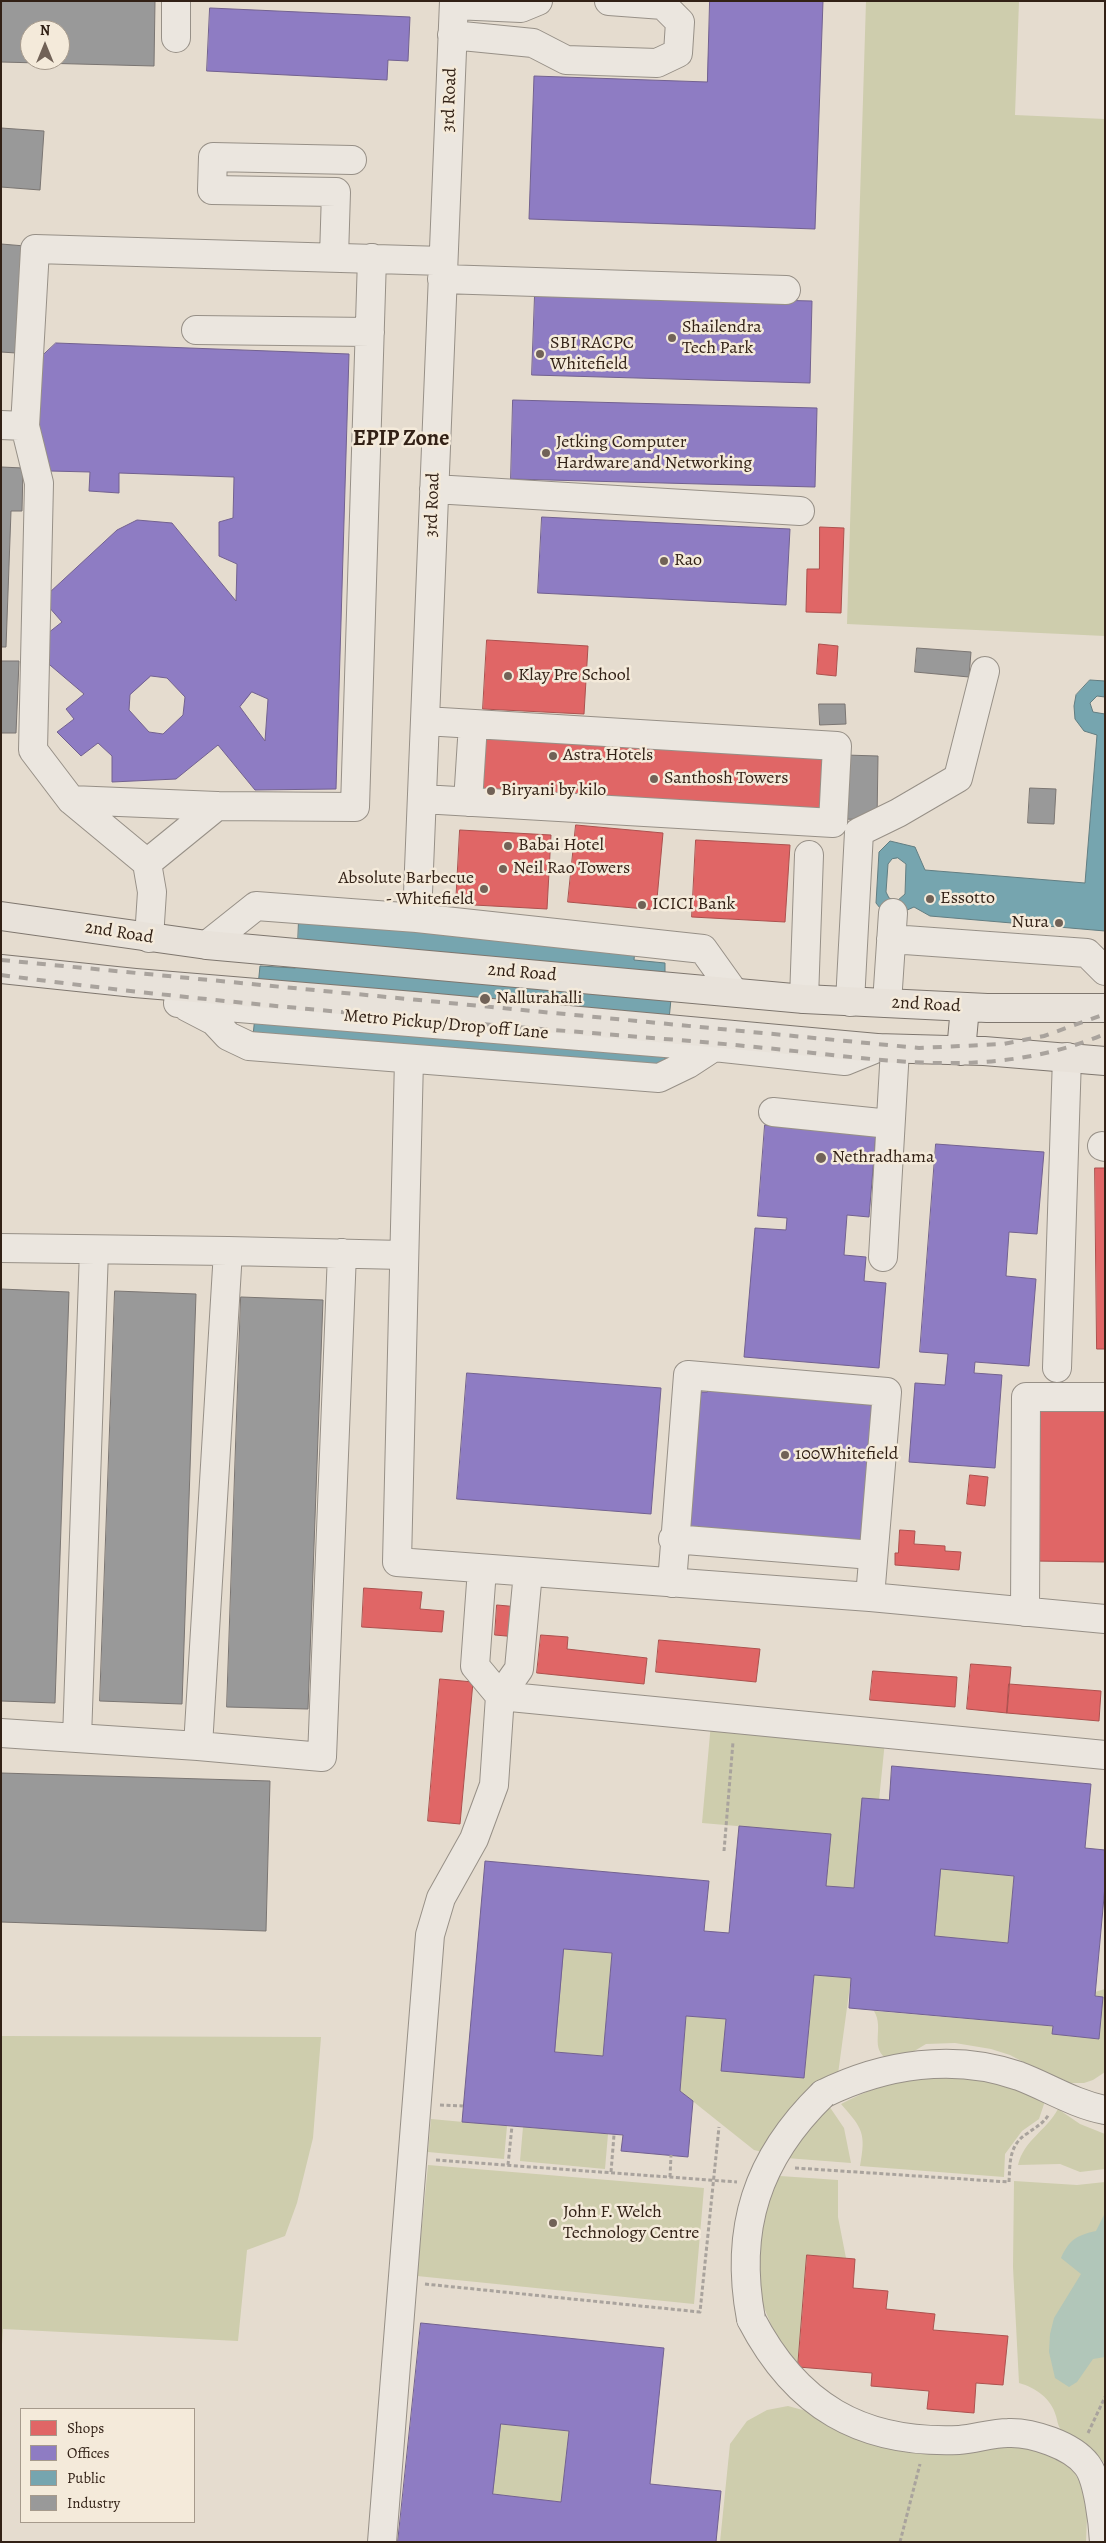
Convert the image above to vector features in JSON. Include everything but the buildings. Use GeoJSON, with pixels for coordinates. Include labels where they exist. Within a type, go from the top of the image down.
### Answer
{"type":"FeatureCollection","features":[{"type":"Feature","properties":{"kind":"main road","name":"2nd Road"},"geometry":{"type":"LineString","coordinates":[[1,916],[207,945],[733,991],[804,999],[965,1007],[1105,1008]]}},
{"type":"Feature","properties":{"kind":"main road"},"geometry":{"type":"LineString","coordinates":[[1,969],[135,983],[414,1006],[886,1049],[961,1051],[1105,1061]]}},
{"type":"Feature","properties":{"kind":"main road"},"geometry":{"type":"LineString","coordinates":[[961,1051],[965,1007]]}},
{"type":"Feature","properties":{"kind":"street"},"geometry":{"type":"LineString","coordinates":[[176,1],[176,38]]}},
{"type":"Feature","properties":{"kind":"street"},"geometry":{"type":"LineString","coordinates":[[454,3],[521,8],[538,1]]}},
{"type":"Feature","properties":{"kind":"street"},"geometry":{"type":"LineString","coordinates":[[452,35],[533,43],[566,60],[657,64],[678,53],[680,22],[663,5],[609,1]]}},
{"type":"Feature","properties":{"kind":"street","name":"3rd Road"},"geometry":{"type":"LineString","coordinates":[[417,918],[454,3]]}},
{"type":"Feature","properties":{"kind":"street"},"geometry":{"type":"LineString","coordinates":[[334,257],[336,192],[212,190],[213,157],[352,160]]}},
{"type":"Feature","properties":{"kind":"street"},"geometry":{"type":"LineString","coordinates":[[149,938],[152,892],[147,863],[71,800],[33,750],[39,483],[13,426],[35,249],[372,258],[443,270],[786,290]]}},
{"type":"Feature","properties":{"kind":"street"},"geometry":{"type":"LineString","coordinates":[[71,800],[217,806],[355,807],[372,258]]}},
{"type":"Feature","properties":{"kind":"street"},"geometry":{"type":"LineString","coordinates":[[196,330],[370,332]]}},
{"type":"Feature","properties":{"kind":"street"},"geometry":{"type":"LineString","coordinates":[[434,489],[800,511]]}},
{"type":"Feature","properties":{"kind":"street"},"geometry":{"type":"LineString","coordinates":[[850,1002],[858,832],[898,813],[958,778],[985,671]]}},
{"type":"Feature","properties":{"kind":"street"},"geometry":{"type":"LineString","coordinates":[[422,799],[833,823],[837,746],[425,721]]}},
{"type":"Feature","properties":{"kind":"street"},"geometry":{"type":"LineString","coordinates":[[468,802],[477,763],[474,724]]}},
{"type":"Feature","properties":{"kind":"street"},"geometry":{"type":"LineString","coordinates":[[147,863],[217,806]]}},
{"type":"Feature","properties":{"kind":"street"},"geometry":{"type":"LineString","coordinates":[[804,999],[809,855]]}},
{"type":"Feature","properties":{"kind":"street"},"geometry":{"type":"LineString","coordinates":[[207,945],[256,906],[417,918],[703,949],[733,991]]}},
{"type":"Feature","properties":{"kind":"street"},"geometry":{"type":"LineString","coordinates":[[887,1003],[892,926],[1088,953],[1105,971]]}},
{"type":"Feature","properties":{"kind":"street"},"geometry":{"type":"LineString","coordinates":[[135,983],[214,1021],[228,1036],[250,1046],[659,1078],[688,1064],[714,1047]]}},
{"type":"Feature","properties":{"kind":"street","name":"Metro Pickup/Drop off Lane"},"geometry":{"type":"LineString","coordinates":[[178,1003],[714,1047],[845,1061],[886,1049]]}},
{"type":"Feature","properties":{"kind":"street"},"geometry":{"type":"LineString","coordinates":[[883,1257],[890,1124],[886,1049]]}},
{"type":"Feature","properties":{"kind":"street"},"geometry":{"type":"LineString","coordinates":[[1057,1368],[1067,1057]]}},
{"type":"Feature","properties":{"kind":"street"},"geometry":{"type":"LineString","coordinates":[[409,1059],[397,1562],[870,1597],[1105,1619]]}},
{"type":"Feature","properties":{"kind":"street"},"geometry":{"type":"LineString","coordinates":[[773,1112],[890,1124]]}},
{"type":"Feature","properties":{"kind":"street"},"geometry":{"type":"LineString","coordinates":[[1,1248],[403,1255]]}},
{"type":"Feature","properties":{"kind":"street"},"geometry":{"type":"LineString","coordinates":[[77,1738],[94,1250]]}},
{"type":"Feature","properties":{"kind":"street"},"geometry":{"type":"LineString","coordinates":[[198,1746],[228,1251]]}},
{"type":"Feature","properties":{"kind":"street"},"geometry":{"type":"LineString","coordinates":[[1,1733],[198,1746],[322,1757],[342,1253]]}},
{"type":"Feature","properties":{"kind":"street"},"geometry":{"type":"LineString","coordinates":[[672,1583],[673,1539],[688,1375],[887,1392],[870,1597]]}},
{"type":"Feature","properties":{"kind":"street"},"geometry":{"type":"LineString","coordinates":[[1025,1612],[1026,1397],[1105,1397]]}},
{"type":"Feature","properties":{"kind":"street"},"geometry":{"type":"LineString","coordinates":[[673,1539],[872,1555]]}},
{"type":"Feature","properties":{"kind":"street"},"geometry":{"type":"LineString","coordinates":[[482,1569],[475,1666],[500,1696],[1105,1755]]}},
{"type":"Feature","properties":{"kind":"street"},"geometry":{"type":"LineString","coordinates":[[382,2542],[430,1935],[441,1898],[474,1839],[494,1786],[500,1696],[519,1670],[528,1572]]}},
{"type":"Feature","properties":{"kind":"street"},"geometry":{"type":"LineString","coordinates":[[1104,2542],[1095,2487],[1087,2465],[1058,2445],[1024,2434],[1007,2432],[960,2440],[927,2439],[885,2433],[832,2414],[801,2390],[773,2358],[751,2319],[744,2274],[747,2228],[761,2181],[772,2156],[804,2113],[823,2094],[871,2074],[923,2064],[972,2065],[1018,2076],[1079,2103],[1105,2110]]}},
{"type":"Feature","properties":{"kind":"path"},"geometry":{"type":"LineString","coordinates":[[724,1851],[735,1719]]}},
{"type":"Feature","properties":{"kind":"path"},"geometry":{"type":"LineString","coordinates":[[508,2165],[512,2126]]}},
{"type":"Feature","properties":{"kind":"path"},"geometry":{"type":"LineString","coordinates":[[402,2282],[700,2312],[719,2127]]}},
{"type":"Feature","properties":{"kind":"path"},"geometry":{"type":"LineString","coordinates":[[611,2172],[614,2134]]}},
{"type":"Feature","properties":{"kind":"path"},"geometry":{"type":"LineString","coordinates":[[670,2177],[671,2155]]}},
{"type":"Feature","properties":{"kind":"path"},"geometry":{"type":"LineString","coordinates":[[1076,2456],[1105,2397]]}},
{"type":"Feature","properties":{"kind":"path"},"geometry":{"type":"LineString","coordinates":[[900,2542],[927,2439]]}},
{"type":"Feature","properties":{"kind":"shaded area"},"geometry":{"type":"Polygon","coordinates":[[[866,1],[1019,1],[1015,115],[1105,119],[1105,636],[847,624],[866,1]]]}},
{"type":"Feature","properties":{"kind":"shaded area"},"geometry":{"type":"Polygon","coordinates":[[[711,1723],[885,1741],[879,1800],[854,1888],[826,1886],[830,1834],[702,1823],[711,1723]]]}},
{"type":"Feature","properties":{"kind":"shaded area"},"geometry":{"type":"Polygon","coordinates":[[[941,1869],[1014,1876],[1008,1943],[935,1936],[941,1869]]]}},
{"type":"Feature","properties":{"kind":"shaded area"},"geometry":{"type":"Polygon","coordinates":[[[564,1949],[612,1953],[603,2056],[555,2052],[564,1949]]]}},
{"type":"Feature","properties":{"kind":"shaded area"},"geometry":{"type":"Polygon","coordinates":[[[814,1975],[851,1978],[838,2074],[825,2100],[844,2128],[851,2163],[786,2158],[754,2150],[680,2091],[686,2016],[726,2019],[722,2071],[804,2078],[814,1975]]]}},
{"type":"Feature","properties":{"kind":"shaded area"},"geometry":{"type":"Polygon","coordinates":[[[1105,1989],[1105,2072],[1093,2080],[1084,2083],[1063,2083],[1010,2055],[991,2049],[955,2043],[926,2044],[906,2056],[889,2060],[879,2050],[878,2025],[874,2011],[1052,2026],[1052,2034],[1098,2039],[1103,1998],[1095,1996],[1095,1992],[1105,1989]]]}},
{"type":"Feature","properties":{"kind":"shaded area"},"geometry":{"type":"Polygon","coordinates":[[[1,2036],[321,2037],[313,2138],[297,2203],[285,2236],[247,2250],[238,2341],[3,2329],[1,2359],[1,2036]]]}},
{"type":"Feature","properties":{"kind":"shaded area"},"geometry":{"type":"Polygon","coordinates":[[[947,2075],[998,2082],[1045,2101],[1039,2119],[1022,2131],[1005,2154],[1004,2177],[860,2166],[863,2146],[861,2132],[841,2104],[880,2087],[918,2078],[947,2075]]]}},
{"type":"Feature","properties":{"kind":"shaded area"},"geometry":{"type":"Polygon","coordinates":[[[1058,2109],[1080,2124],[1105,2134],[1105,2169],[1080,2172],[1060,2164],[1018,2165],[1021,2156],[1030,2142],[1048,2124],[1058,2109]]]}},
{"type":"Feature","properties":{"kind":"shaded area"},"geometry":{"type":"Polygon","coordinates":[[[431,2119],[507,2126],[504,2159],[428,2152],[431,2119]]]}},
{"type":"Feature","properties":{"kind":"shaded area"},"geometry":{"type":"Polygon","coordinates":[[[523,2127],[608,2134],[605,2169],[520,2161],[523,2127]]]}},
{"type":"Feature","properties":{"kind":"shaded area"},"geometry":{"type":"Polygon","coordinates":[[[428,2165],[704,2188],[694,2304],[417,2276],[428,2165]]]}},
{"type":"Feature","properties":{"kind":"shaded area"},"geometry":{"type":"Polygon","coordinates":[[[780,2176],[838,2180],[838,2217],[846,2258],[807,2255],[798,2367],[775,2334],[760,2298],[758,2236],[770,2195],[780,2176]]]}},
{"type":"Feature","properties":{"kind":"shaded area"},"geometry":{"type":"Polygon","coordinates":[[[1014,2181],[1077,2185],[1105,2182],[1105,2464],[1096,2454],[1062,2431],[1058,2425],[1054,2410],[1047,2399],[1031,2388],[1019,2383],[1013,2267],[1014,2181]]]}},
{"type":"Feature","properties":{"kind":"shaded area"},"geometry":{"type":"Polygon","coordinates":[[[1105,2213],[1105,2357],[1093,2359],[1077,2382],[1069,2387],[1055,2378],[1049,2352],[1050,2334],[1054,2318],[1081,2274],[1061,2258],[1074,2239],[1096,2231],[1105,2213]]]}},
{"type":"Feature","properties":{"kind":"shaded area"},"geometry":{"type":"Polygon","coordinates":[[[788,2406],[810,2412],[1002,2441],[1052,2454],[1072,2468],[1082,2486],[1087,2517],[1086,2542],[720,2542],[730,2444],[747,2421],[767,2410],[788,2406]]]}},
{"type":"Feature","properties":{"kind":"shaded area"},"geometry":{"type":"Polygon","coordinates":[[[501,2424],[569,2431],[561,2502],[493,2494],[501,2424]]]}},
{"type":"Feature","properties":{"kind":"railway"},"geometry":{"type":"LineString","coordinates":[[1,960],[919,1048],[1003,1044],[1044,1036],[1105,1014]]}},
{"type":"Feature","properties":{"kind":"railway"},"geometry":{"type":"LineString","coordinates":[[1,975],[245,1003],[925,1063],[996,1061],[1032,1056],[1068,1047],[1105,1034]]}},
{"type":"Feature","properties":{"kind":"place","name":"Shailendra Tech Park"},"geometry":{"type":"Point","coordinates":[672,338]}},
{"type":"Feature","properties":{"kind":"place","name":"SBI RACPC Whitefield"},"geometry":{"type":"Point","coordinates":[540,354]}},
{"type":"Feature","properties":{"kind":"place","name":"Jetking Computer Hardware and Networking"},"geometry":{"type":"Point","coordinates":[546,453]}},
{"type":"Feature","properties":{"kind":"place","name":"Rao"},"geometry":{"type":"Point","coordinates":[664,561]}},
{"type":"Feature","properties":{"kind":"place","name":"Klay Pre School"},"geometry":{"type":"Point","coordinates":[508,676]}},
{"type":"Feature","properties":{"kind":"place","name":"Astra Hotels"},"geometry":{"type":"Point","coordinates":[553,756]}},
{"type":"Feature","properties":{"kind":"place","name":"Santhosh Towers"},"geometry":{"type":"Point","coordinates":[654,779]}},
{"type":"Feature","properties":{"kind":"place","name":"Biryani by kilo"},"geometry":{"type":"Point","coordinates":[491,791]}},
{"type":"Feature","properties":{"kind":"place","name":"Babai Hotel"},"geometry":{"type":"Point","coordinates":[508,846]}},
{"type":"Feature","properties":{"kind":"place","name":"Neil Rao Towers"},"geometry":{"type":"Point","coordinates":[503,869]}},
{"type":"Feature","properties":{"kind":"place","name":"Absolute Barbecue - Whitefield"},"geometry":{"type":"Point","coordinates":[484,889]}},
{"type":"Feature","properties":{"kind":"place","name":"Essotto"},"geometry":{"type":"Point","coordinates":[930,899]}},
{"type":"Feature","properties":{"kind":"place","name":"ICICI Bank"},"geometry":{"type":"Point","coordinates":[642,905]}},
{"type":"Feature","properties":{"kind":"place","name":"Nura"},"geometry":{"type":"Point","coordinates":[1059,923]}},
{"type":"Feature","properties":{"kind":"place","name":"Nallurahalli"},"geometry":{"type":"Point","coordinates":[485,999]}},
{"type":"Feature","properties":{"kind":"place","name":"Nethradhama"},"geometry":{"type":"Point","coordinates":[821,1158]}},
{"type":"Feature","properties":{"kind":"place","name":"100Whitefield"},"geometry":{"type":"Point","coordinates":[785,1455]}},
{"type":"Feature","properties":{"kind":"place","name":"John F. Welch Technology Centre"},"geometry":{"type":"Point","coordinates":[553,2223]}},
{"type":"Feature","properties":{"kind":"district","name":"EPIP Zone"},"geometry":{"type":"Point","coordinates":[401,440]}}]}
